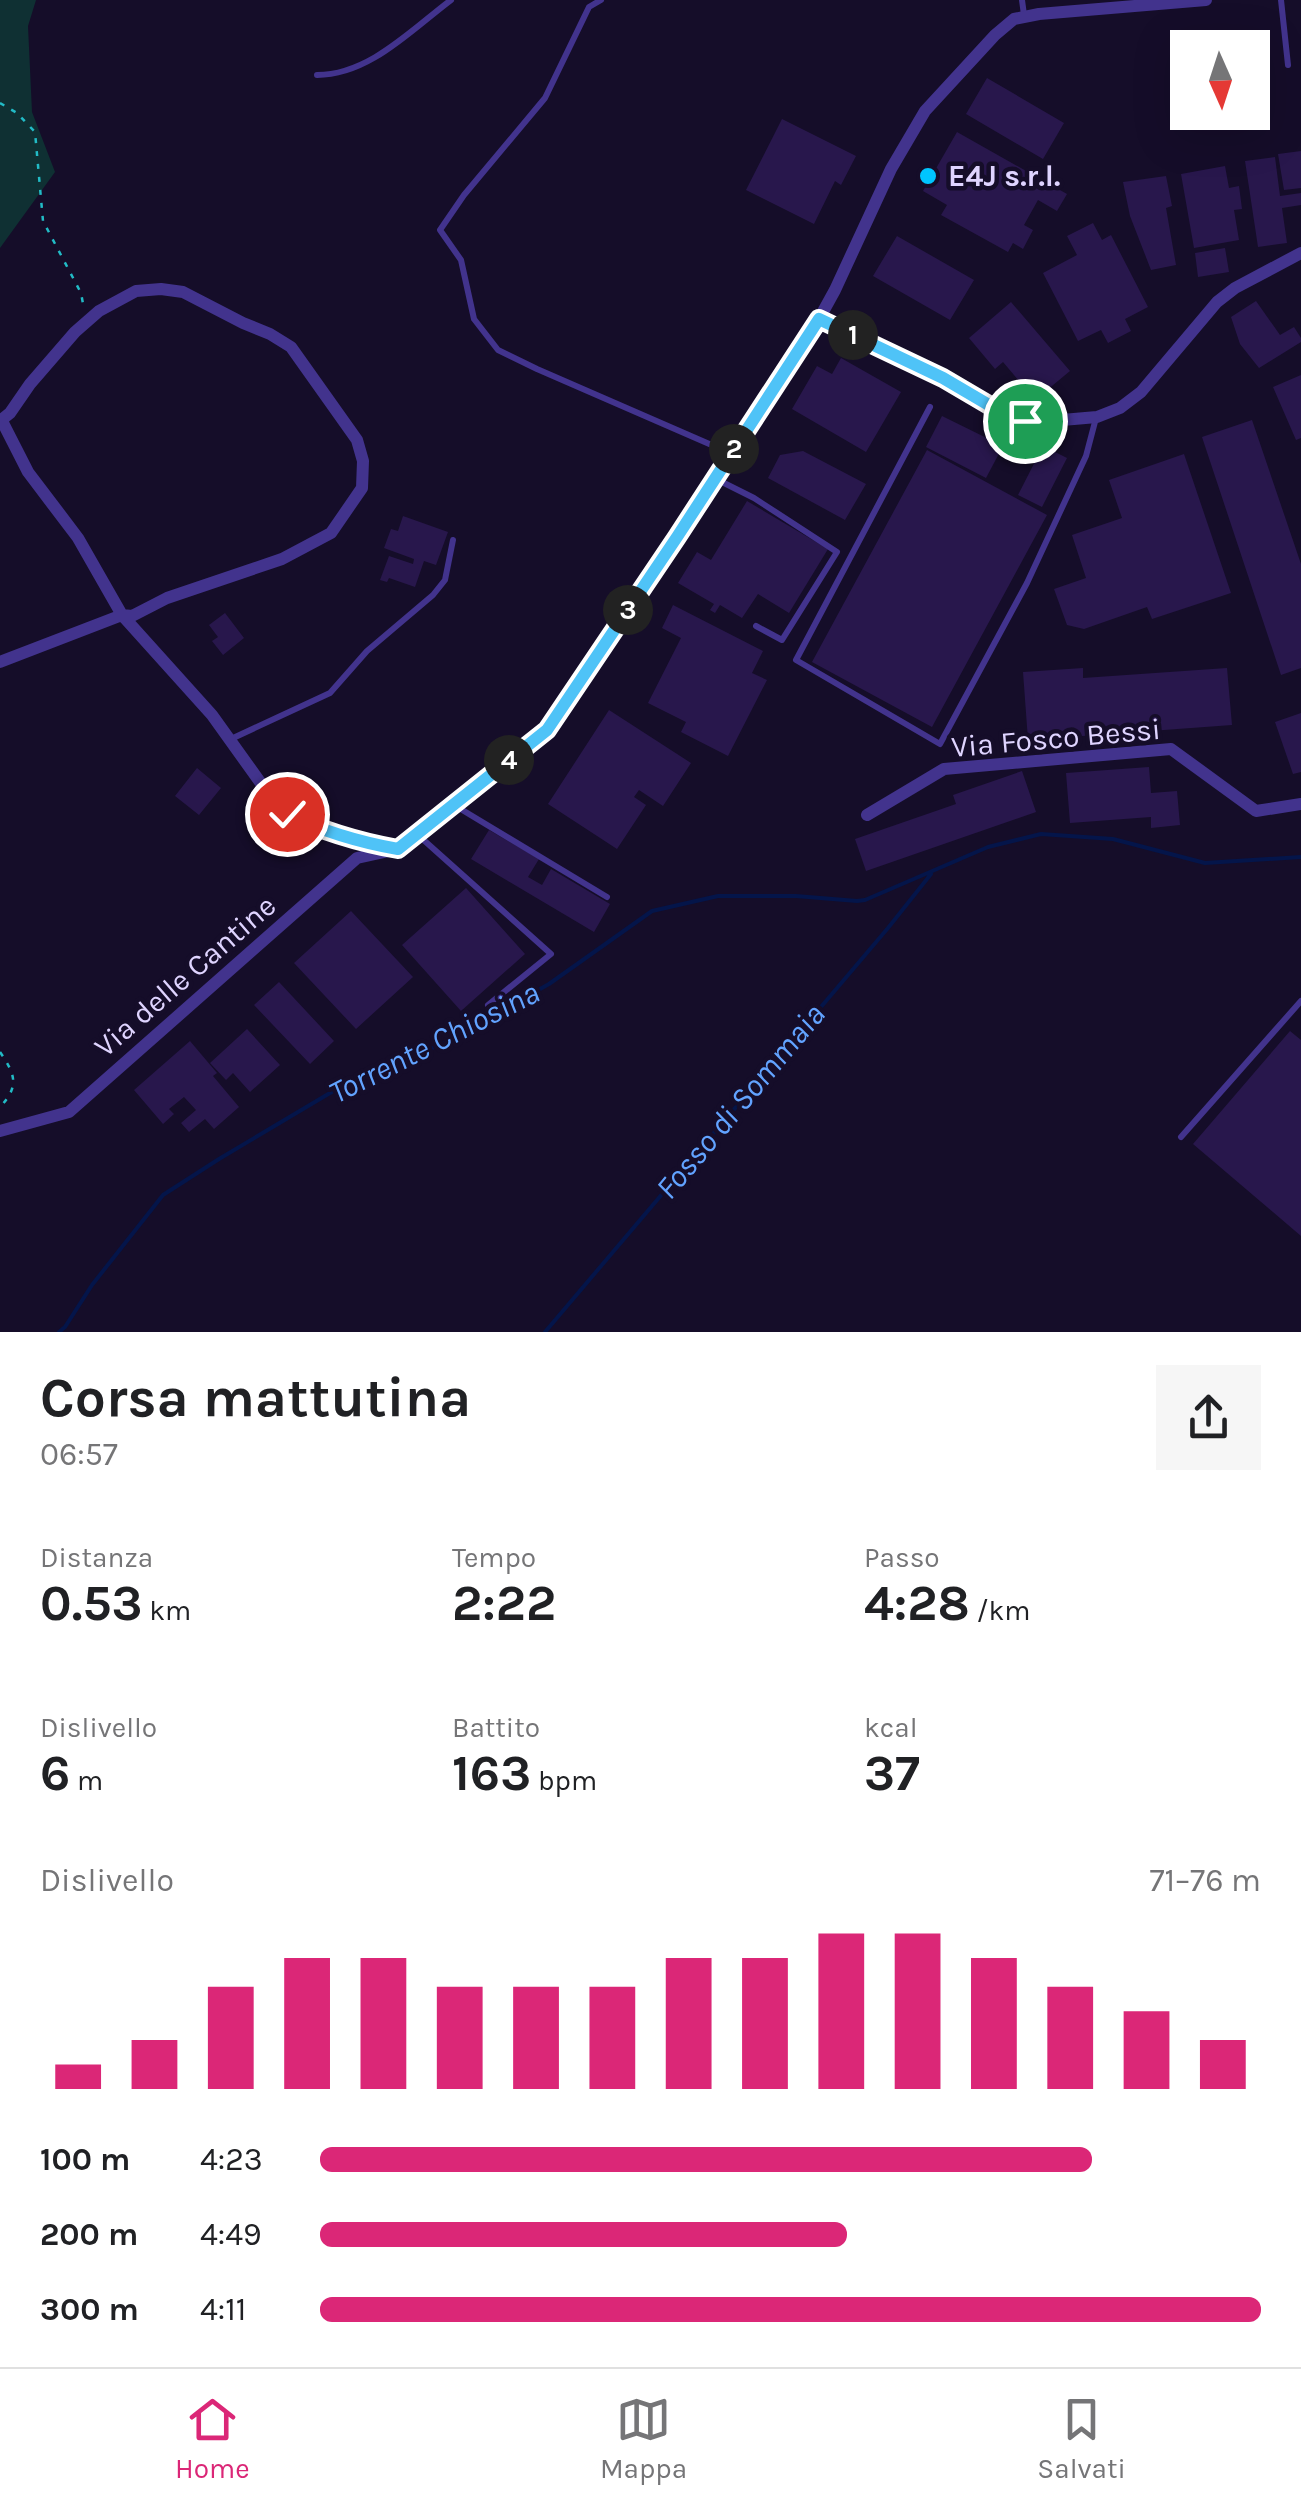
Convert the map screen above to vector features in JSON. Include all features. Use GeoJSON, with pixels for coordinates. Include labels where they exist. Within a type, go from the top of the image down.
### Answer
{"type":"FeatureCollection","features":[{"type":"Feature","properties":{"kind":"street"},"geometry":{"type":"LineString","coordinates":[[1024,16],[1206,0]]}},
{"type":"Feature","properties":{"kind":"street","name":"Via delle Cantine"},"geometry":{"type":"LineString","coordinates":[[0,1131],[68,1112],[357,858],[398,849],[547,730],[819,319],[891,169],[925,111],[995,35],[1024,16]]}},
{"type":"Feature","properties":{"kind":"street"},"geometry":{"type":"LineString","coordinates":[[819,319],[943,378],[1011,418],[1039,422],[1096,417],[1120,408],[1141,392],[1216,302],[1301,253]]}},
{"type":"Feature","properties":{"kind":"street"},"geometry":{"type":"LineString","coordinates":[[0,662],[122,615],[132,616],[168,598],[282,558],[330,533],[362,488],[364,462],[357,440],[291,347],[183,292],[136,291],[99,311],[47,364],[1,421],[28,472],[78,538],[122,615],[212,715],[287,814],[355,842],[398,849]]}},
{"type":"Feature","properties":{"kind":"street","name":"Via Fosco Bessi"},"geometry":{"type":"LineString","coordinates":[[866,815],[944,770],[1171,749],[1256,811],[1301,804]]}},
{"type":"Feature","properties":{"kind":"lane"},"geometry":{"type":"LineString","coordinates":[[317,76],[338,75],[374,58],[450,0]]}},
{"type":"Feature","properties":{"kind":"lane"},"geometry":{"type":"LineString","coordinates":[[601,0],[589,7],[545,98],[464,195],[440,230],[461,260],[474,320],[498,350],[732,454]]}},
{"type":"Feature","properties":{"kind":"lane"},"geometry":{"type":"LineString","coordinates":[[1022,0],[1024,16]]}},
{"type":"Feature","properties":{"kind":"lane"},"geometry":{"type":"LineString","coordinates":[[1281,0],[1288,65]]}},
{"type":"Feature","properties":{"kind":"lane"},"geometry":{"type":"LineString","coordinates":[[930,407],[796,660],[940,744],[1027,583],[1086,456],[1096,417]]}},
{"type":"Feature","properties":{"kind":"lane"},"geometry":{"type":"LineString","coordinates":[[715,478],[754,498],[837,552],[782,640],[756,626]]}},
{"type":"Feature","properties":{"kind":"lane"},"geometry":{"type":"LineString","coordinates":[[230,739],[330,693],[366,652],[446,580],[453,540]]}},
{"type":"Feature","properties":{"kind":"lane"},"geometry":{"type":"LineString","coordinates":[[453,805],[608,897]]}},
{"type":"Feature","properties":{"kind":"lane"},"geometry":{"type":"LineString","coordinates":[[417,834],[551,954],[488,1005]]}},
{"type":"Feature","properties":{"kind":"lane"},"geometry":{"type":"LineString","coordinates":[[1182,1138],[1301,1000]]}},
{"type":"Feature","properties":{"kind":"path"},"geometry":{"type":"LineString","coordinates":[[0,102],[17,112],[35,132],[42,221],[82,292],[86,322]]}},
{"type":"Feature","properties":{"kind":"path"},"geometry":{"type":"LineString","coordinates":[[0,1052],[14,1082],[8,1100],[0,1108]]}},
{"type":"Feature","properties":{"kind":"green space"},"geometry":{"type":"Polygon","coordinates":[[[0,0],[36,0],[28,26],[32,112],[55,172],[0,248],[0,0]]]}},
{"type":"Feature","properties":{"kind":"building"},"geometry":{"type":"Polygon","coordinates":[[[987,78],[1064,123],[1043,159],[966,114],[987,78]]]}},
{"type":"Feature","properties":{"kind":"building"},"geometry":{"type":"Polygon","coordinates":[[[782,119],[856,156],[841,185],[835,181],[814,224],[746,190],[782,119]]]}},
{"type":"Feature","properties":{"kind":"building"},"geometry":{"type":"Polygon","coordinates":[[[957,132],[1067,194],[1057,211],[1038,200],[1024,225],[1033,230],[1023,249],[1013,243],[1008,252],[941,215],[947,205],[923,191],[957,132]]]}},
{"type":"Feature","properties":{"kind":"building"},"geometry":{"type":"Polygon","coordinates":[[[1301,151],[1301,188],[1284,190],[1278,154],[1301,151]]]}},
{"type":"Feature","properties":{"kind":"building"},"geometry":{"type":"Polygon","coordinates":[[[1275,157],[1280,196],[1301,193],[1301,205],[1282,208],[1287,243],[1258,247],[1245,161],[1275,157]]]}},
{"type":"Feature","properties":{"kind":"building"},"geometry":{"type":"Polygon","coordinates":[[[1225,166],[1229,188],[1239,186],[1242,209],[1234,210],[1239,240],[1194,248],[1181,174],[1225,166]]]}},
{"type":"Feature","properties":{"kind":"building"},"geometry":{"type":"Polygon","coordinates":[[[1166,176],[1172,206],[1166,208],[1176,265],[1151,270],[1130,216],[1123,182],[1166,176]]]}},
{"type":"Feature","properties":{"kind":"building"},"geometry":{"type":"Polygon","coordinates":[[[1093,223],[1102,240],[1111,235],[1148,307],[1125,319],[1131,331],[1108,343],[1101,330],[1078,341],[1043,273],[1077,255],[1067,236],[1093,223]]]}},
{"type":"Feature","properties":{"kind":"building"},"geometry":{"type":"Polygon","coordinates":[[[897,236],[974,280],[950,320],[873,276],[897,236]]]}},
{"type":"Feature","properties":{"kind":"building"},"geometry":{"type":"Polygon","coordinates":[[[1225,248],[1229,272],[1198,277],[1195,253],[1225,248]]]}},
{"type":"Feature","properties":{"kind":"building"},"geometry":{"type":"Polygon","coordinates":[[[1256,301],[1280,335],[1294,327],[1301,338],[1301,342],[1259,368],[1240,344],[1231,317],[1256,301]]]}},
{"type":"Feature","properties":{"kind":"building"},"geometry":{"type":"Polygon","coordinates":[[[1011,302],[1070,371],[1035,400],[1003,362],[995,369],[969,338],[1011,302]]]}},
{"type":"Feature","properties":{"kind":"building"},"geometry":{"type":"Polygon","coordinates":[[[841,358],[901,392],[866,452],[792,409],[817,366],[832,374],[841,358]]]}},
{"type":"Feature","properties":{"kind":"building"},"geometry":{"type":"Polygon","coordinates":[[[1301,375],[1301,438],[1296,440],[1273,387],[1301,375]]]}},
{"type":"Feature","properties":{"kind":"building"},"geometry":{"type":"Polygon","coordinates":[[[942,416],[1003,446],[986,478],[926,447],[942,416]]]}},
{"type":"Feature","properties":{"kind":"building"},"geometry":{"type":"Polygon","coordinates":[[[1252,420],[1301,564],[1301,668],[1281,675],[1202,437],[1252,420]]]}},
{"type":"Feature","properties":{"kind":"building"},"geometry":{"type":"Polygon","coordinates":[[[1043,446],[1067,458],[1042,507],[1018,495],[1043,446]]]}},
{"type":"Feature","properties":{"kind":"building"},"geometry":{"type":"Polygon","coordinates":[[[927,450],[1047,515],[932,727],[812,662],[927,450]]]}},
{"type":"Feature","properties":{"kind":"building"},"geometry":{"type":"Polygon","coordinates":[[[803,451],[866,484],[845,520],[768,478],[780,455],[803,451]]]}},
{"type":"Feature","properties":{"kind":"building"},"geometry":{"type":"Polygon","coordinates":[[[1184,454],[1231,593],[1152,619],[1147,607],[1084,629],[1067,625],[1054,589],[1086,578],[1072,535],[1122,518],[1109,480],[1184,454]]]}},
{"type":"Feature","properties":{"kind":"building"},"geometry":{"type":"Polygon","coordinates":[[[747,501],[828,549],[789,613],[758,594],[742,618],[720,605],[715,613],[710,610],[714,604],[678,583],[697,552],[711,560],[747,501]]]}},
{"type":"Feature","properties":{"kind":"building"},"geometry":{"type":"Polygon","coordinates":[[[403,516],[448,532],[436,565],[424,561],[415,587],[389,578],[387,582],[380,580],[389,556],[413,564],[414,559],[384,548],[391,529],[398,531],[403,516]]]}},
{"type":"Feature","properties":{"kind":"building"},"geometry":{"type":"Polygon","coordinates":[[[673,605],[763,651],[752,673],[767,680],[728,756],[681,732],[686,722],[648,703],[681,638],[662,628],[673,605]]]}},
{"type":"Feature","properties":{"kind":"building"},"geometry":{"type":"Polygon","coordinates":[[[225,613],[244,638],[223,655],[212,641],[218,637],[209,625],[225,613]]]}},
{"type":"Feature","properties":{"kind":"building"},"geometry":{"type":"Polygon","coordinates":[[[1083,668],[1083,678],[1227,668],[1232,725],[1028,740],[1023,672],[1083,668]]]}},
{"type":"Feature","properties":{"kind":"building"},"geometry":{"type":"Polygon","coordinates":[[[609,710],[691,763],[663,806],[639,790],[634,797],[646,805],[617,849],[548,804],[609,710]]]}},
{"type":"Feature","properties":{"kind":"building"},"geometry":{"type":"Polygon","coordinates":[[[1301,713],[1301,772],[1293,774],[1275,722],[1301,713]]]}},
{"type":"Feature","properties":{"kind":"building"},"geometry":{"type":"Polygon","coordinates":[[[1149,767],[1151,793],[1177,791],[1180,825],[1151,828],[1151,817],[1070,823],[1066,773],[1149,767]]]}},
{"type":"Feature","properties":{"kind":"building"},"geometry":{"type":"Polygon","coordinates":[[[197,768],[221,788],[199,815],[175,796],[197,768]]]}},
{"type":"Feature","properties":{"kind":"building"},"geometry":{"type":"Polygon","coordinates":[[[1022,771],[1036,812],[866,871],[855,839],[956,804],[953,795],[1022,771]]]}},
{"type":"Feature","properties":{"kind":"building"},"geometry":{"type":"Polygon","coordinates":[[[489,830],[539,859],[528,877],[542,885],[551,869],[610,904],[594,932],[471,859],[489,830]]]}},
{"type":"Feature","properties":{"kind":"building"},"geometry":{"type":"Polygon","coordinates":[[[466,888],[525,954],[461,1011],[402,945],[466,888]]]}},
{"type":"Feature","properties":{"kind":"building"},"geometry":{"type":"Polygon","coordinates":[[[351,911],[413,977],[356,1029],[294,963],[351,911]]]}},
{"type":"Feature","properties":{"kind":"building"},"geometry":{"type":"Polygon","coordinates":[[[279,982],[334,1041],[310,1064],[254,1005],[279,982]]]}},
{"type":"Feature","properties":{"kind":"building"},"geometry":{"type":"Polygon","coordinates":[[[247,1029],[280,1065],[250,1092],[233,1073],[226,1080],[210,1063],[247,1029]]]}},
{"type":"Feature","properties":{"kind":"building"},"geometry":{"type":"Polygon","coordinates":[[[1290,1031],[1301,1040],[1301,1236],[1193,1144],[1290,1031]]]}},
{"type":"Feature","properties":{"kind":"building"},"geometry":{"type":"Polygon","coordinates":[[[190,1041],[239,1107],[214,1129],[205,1119],[189,1132],[181,1123],[196,1110],[184,1097],[169,1109],[174,1114],[163,1124],[134,1090],[190,1041]]]}},
{"type":"Feature","properties":{"kind":"waterway","name":"Torrente Chiosina"},"geometry":{"type":"LineString","coordinates":[[59,1332],[163,1195],[330,1093],[446,1042],[549,984],[652,911],[718,896],[865,900],[988,847],[1041,834],[1113,839],[1205,863],[1301,857]]}},
{"type":"Feature","properties":{"kind":"waterway","name":"Fosso di Sommaia"},"geometry":{"type":"LineString","coordinates":[[545,1332],[931,874]]}},
{"type":"Feature","properties":{"kind":"place","name":"E4J s.r.l."},"geometry":{"type":"Point","coordinates":[928,176]}},
{"type":"Feature","properties":{"kind":"route"},"geometry":{"type":"LineString","coordinates":[[287,814],[355,842],[398,849],[547,730],[819,319],[943,378],[1011,418],[1025,421]]}}]}
